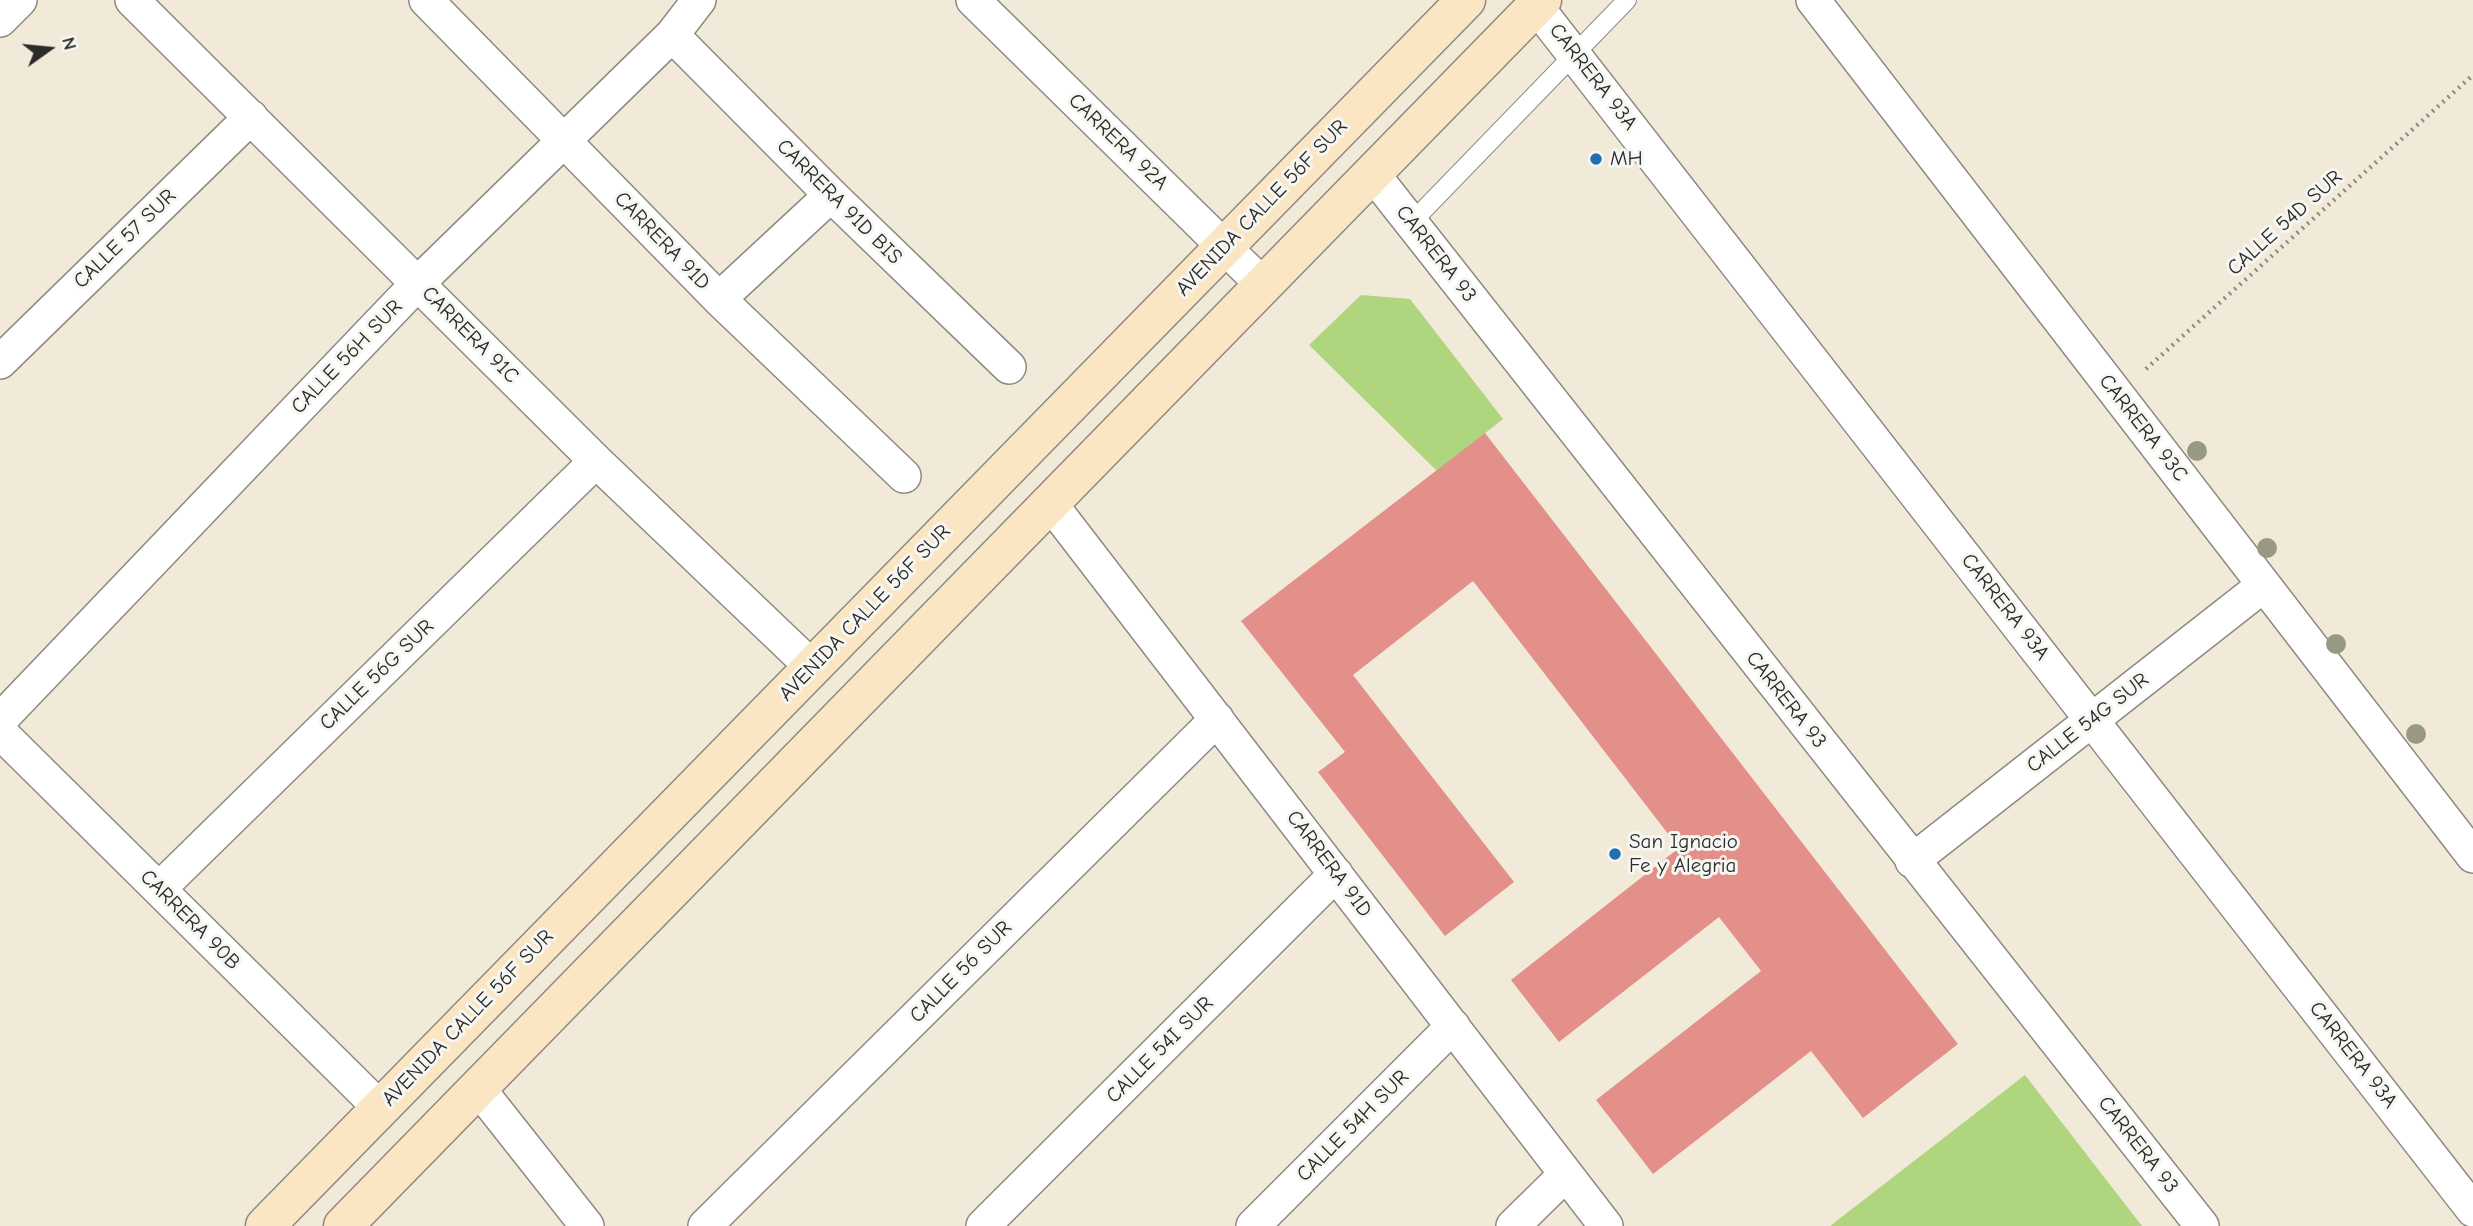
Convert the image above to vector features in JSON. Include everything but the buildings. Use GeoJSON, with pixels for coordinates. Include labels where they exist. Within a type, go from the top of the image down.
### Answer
{"type":"FeatureCollection","features":[{"type":"Feature","properties":{"kind":"street"},"geometry":{"type":"LineString","coordinates":[[0,20],[20,0]]}},
{"type":"Feature","properties":{"kind":"street","name":"CARRERA 91C"},"geometry":{"type":"LineString","coordinates":[[132,0],[596,461],[812,667]]}},
{"type":"Feature","properties":{"kind":"street","name":"CARRERA 91D"},"geometry":{"type":"LineString","coordinates":[[426,0],[719,299],[904,476]]}},
{"type":"Feature","properties":{"kind":"street","name":"CALLE 56H SUR"},"geometry":{"type":"LineString","coordinates":[[0,720],[418,283],[672,34],[699,0]]}},
{"type":"Feature","properties":{"kind":"street","name":"CARRERA 92A"},"geometry":{"type":"LineString","coordinates":[[972,0],[1263,285]]}},
{"type":"Feature","properties":{"kind":"street","name":"AVENIDA CALLE 56F SUR"},"geometry":{"type":"LineString","coordinates":[[265,1226],[1466,0]]}},
{"type":"Feature","properties":{"kind":"street","name":"CARRERA 93C"},"geometry":{"type":"LineString","coordinates":[[1813,0],[2473,856]]}},
{"type":"Feature","properties":{"kind":"street"},"geometry":{"type":"LineString","coordinates":[[343,1226],[1539,3]]}},
{"type":"Feature","properties":{"kind":"street","name":"CARRERA 93A"},"geometry":{"type":"LineString","coordinates":[[1539,3],[1575,53],[2473,1210]]}},
{"type":"Feature","properties":{"kind":"street","name":"CARRERA 91D BIS"},"geometry":{"type":"LineString","coordinates":[[672,34],[831,195],[1009,367]]}},
{"type":"Feature","properties":{"kind":"street","name":"CALLE 57 SUR"},"geometry":{"type":"LineString","coordinates":[[0,362],[251,117]]}},
{"type":"Feature","properties":{"kind":"street","name":"CARRERA 93"},"geometry":{"type":"LineString","coordinates":[[1372,173],[2202,1226]]}},
{"type":"Feature","properties":{"kind":"street"},"geometry":{"type":"LineString","coordinates":[[719,299],[831,195]]}},
{"type":"Feature","properties":{"kind":"street","name":"CALLE 56G SUR"},"geometry":{"type":"LineString","coordinates":[[159,889],[596,461]]}},
{"type":"Feature","properties":{"kind":"street","name":"CARRERA 91D"},"geometry":{"type":"LineString","coordinates":[[1050,503],[1606,1226]]}},
{"type":"Feature","properties":{"kind":"street","name":"CALLE 54G SUR"},"geometry":{"type":"LineString","coordinates":[[1912,861],[2264,585]]}},
{"type":"Feature","properties":{"kind":"street","name":"CALLE 56 SUR"},"geometry":{"type":"LineString","coordinates":[[705,1226],[1217,719]]}},
{"type":"Feature","properties":{"kind":"street","name":"CARRERA 90B"},"geometry":{"type":"LineString","coordinates":[[0,732],[380,1108]]}},
{"type":"Feature","properties":{"kind":"street","name":"CALLE 54I SUR"},"geometry":{"type":"LineString","coordinates":[[983,1226],[1336,874]]}},
{"type":"Feature","properties":{"kind":"street","name":"CALLE 54H SUR"},"geometry":{"type":"LineString","coordinates":[[1253,1226],[1452,1026]]}},
{"type":"Feature","properties":{"kind":"street"},"geometry":{"type":"LineString","coordinates":[[478,1088],[587,1226]]}},
{"type":"Feature","properties":{"kind":"street"},"geometry":{"type":"LineString","coordinates":[[1513,1226],[1566,1174]]}},
{"type":"Feature","properties":{"kind":"lane"},"geometry":{"type":"LineString","coordinates":[[1411,223],[1627,0]]}},
{"type":"Feature","properties":{"kind":"path","name":"CALLE 54D SUR"},"geometry":{"type":"LineString","coordinates":[[2117,395],[2473,75]]}},
{"type":"Feature","properties":{"kind":"green space"},"geometry":{"type":"Polygon","coordinates":[[[1361,295],[1410,299],[1503,419],[1437,471],[1309,345],[1361,295]]]}},
{"type":"Feature","properties":{"kind":"green space"},"geometry":{"type":"Polygon","coordinates":[[[2025,1075],[2142,1226],[1830,1226],[2025,1075]]]}},
{"type":"Feature","properties":{"kind":"place","name":"MH"},"geometry":{"type":"Point","coordinates":[1596,159]}},
{"type":"Feature","properties":{"kind":"place","name":"San Ignacio Fe y Alegria"},"geometry":{"type":"Point","coordinates":[1615,854]}}]}
